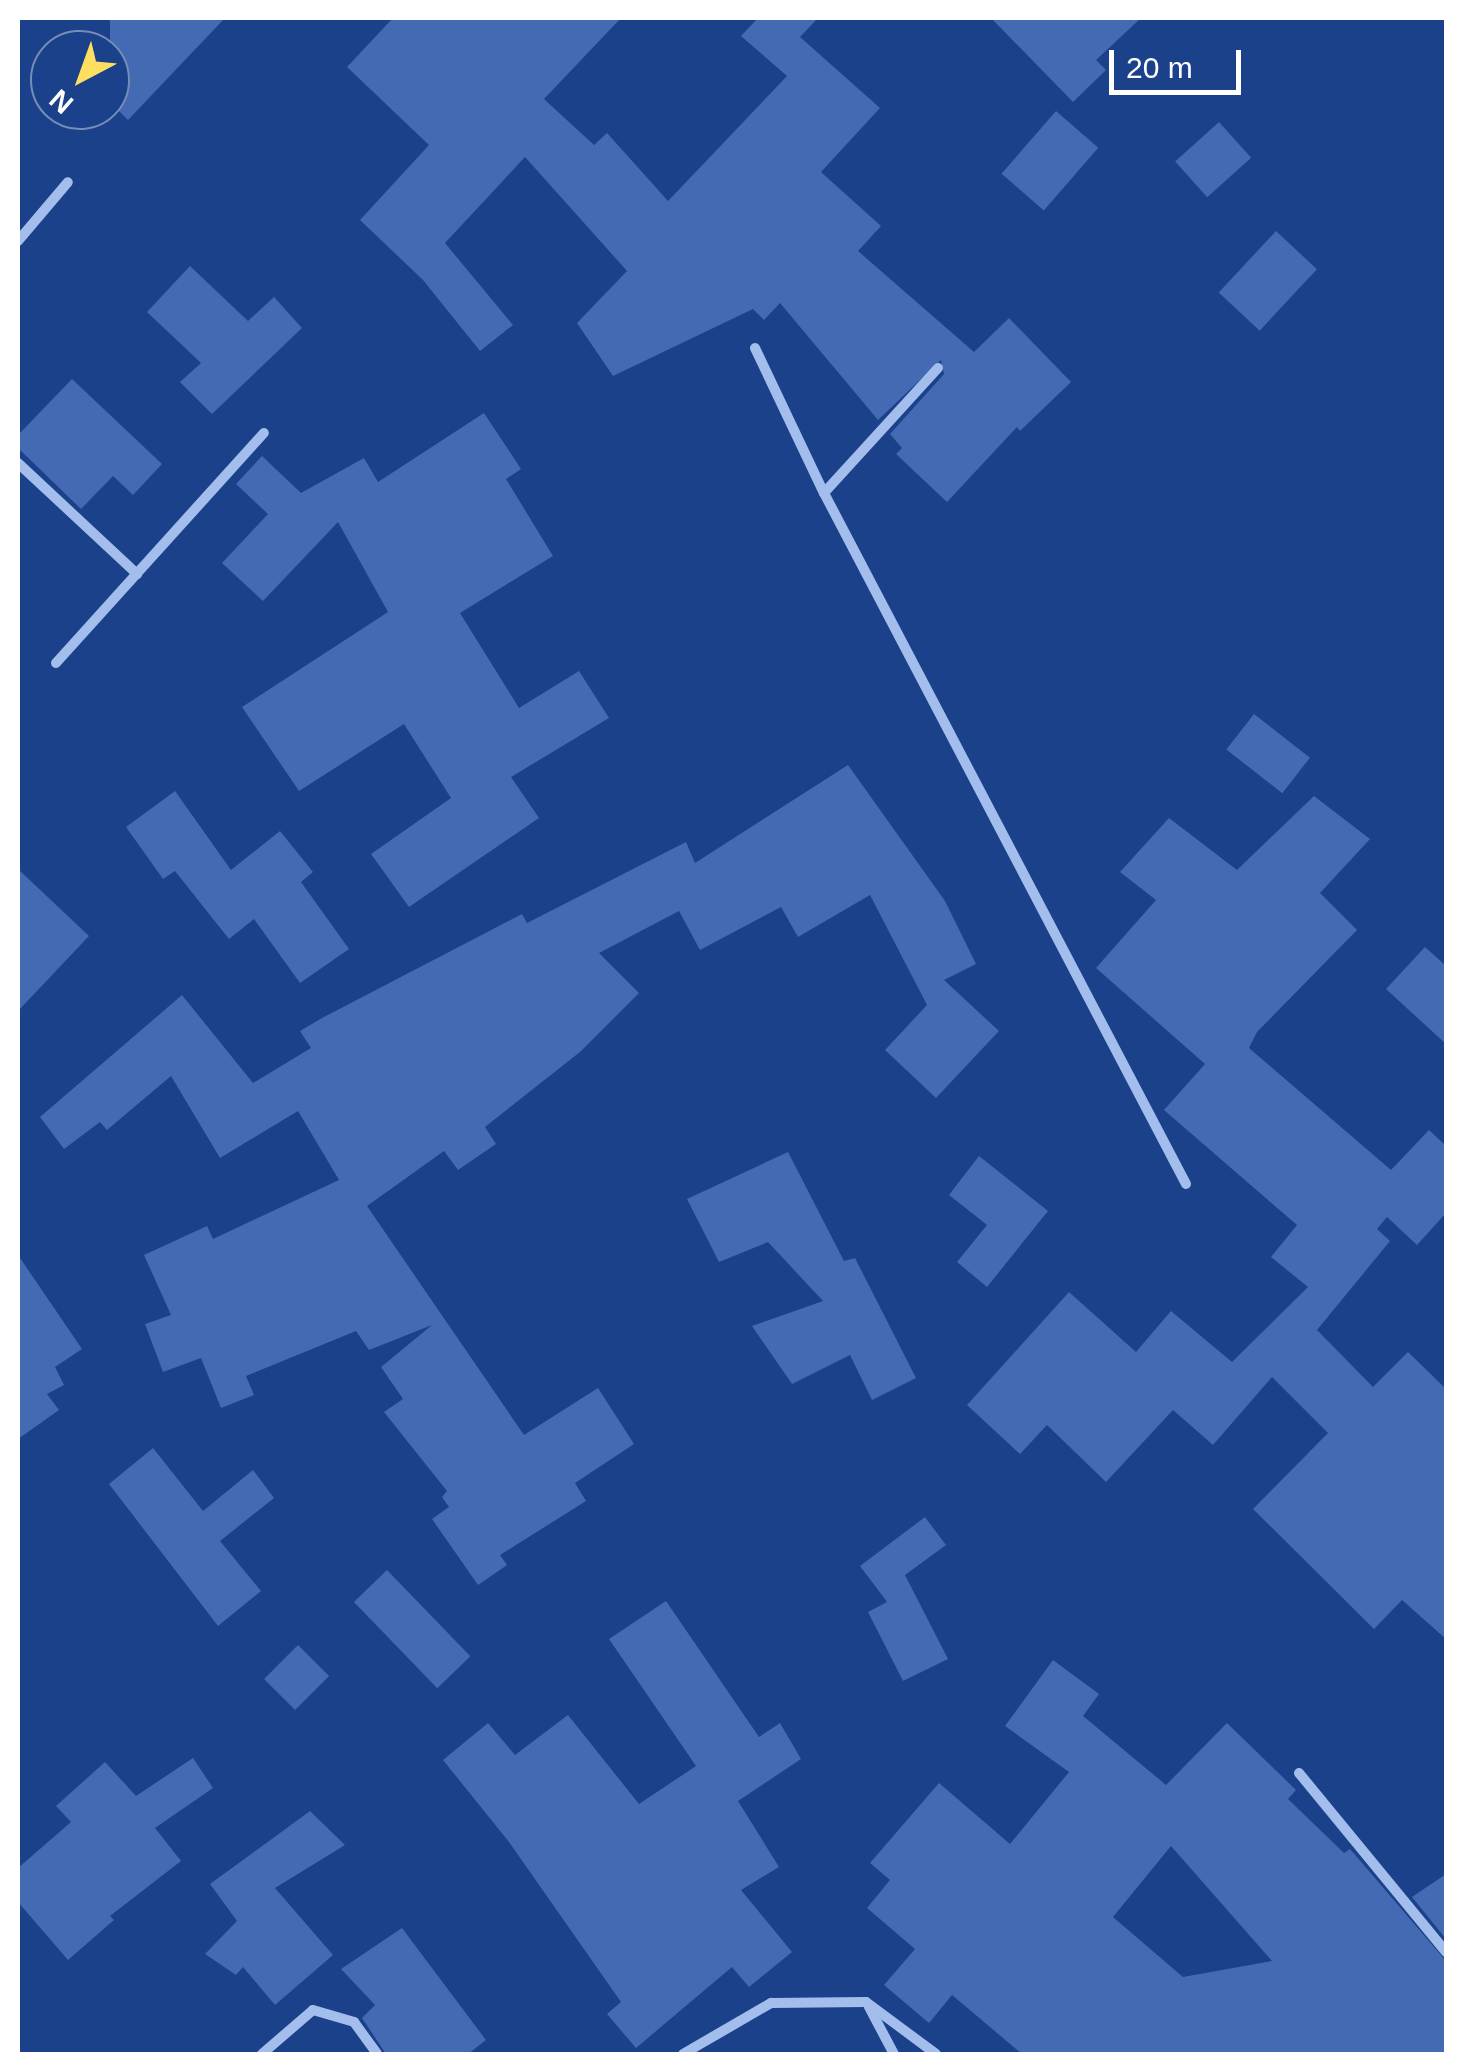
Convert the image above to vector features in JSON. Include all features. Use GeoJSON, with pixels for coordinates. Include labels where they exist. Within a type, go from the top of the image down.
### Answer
{"type":"FeatureCollection","features":[{"type":"Feature","properties":{"kind":"street"},"geometry":{"type":"LineString","coordinates":[[18,240],[68,182]]}},
{"type":"Feature","properties":{"kind":"street"},"geometry":{"type":"LineString","coordinates":[[755,348],[824,493],[1186,1184]]}},
{"type":"Feature","properties":{"kind":"street"},"geometry":{"type":"LineString","coordinates":[[824,493],[938,368]]}},
{"type":"Feature","properties":{"kind":"street"},"geometry":{"type":"LineString","coordinates":[[56,662],[264,433]]}},
{"type":"Feature","properties":{"kind":"street"},"geometry":{"type":"LineString","coordinates":[[18,463],[137,574]]}},
{"type":"Feature","properties":{"kind":"street"},"geometry":{"type":"LineString","coordinates":[[1299,1772],[1446,1952]]}},
{"type":"Feature","properties":{"kind":"street"},"geometry":{"type":"LineString","coordinates":[[866,2002],[894,2054]]}},
{"type":"Feature","properties":{"kind":"street"},"geometry":{"type":"LineString","coordinates":[[683,2054],[771,2003],[866,2002],[936,2054]]}},
{"type":"Feature","properties":{"kind":"street"},"geometry":{"type":"LineString","coordinates":[[262,2054],[313,2010],[354,2022],[377,2054]]}},
{"type":"Feature","properties":{"kind":"building"},"geometry":{"type":"Polygon","coordinates":[[[110,18],[225,18],[130,118],[130,30],[110,30],[110,18]]]}},
{"type":"Feature","properties":{"kind":"building"},"geometry":{"type":"Polygon","coordinates":[[[393,18],[621,18],[544,99],[594,145],[607,133],[668,201],[787,76],[741,36],[758,18],[818,18],[800,37],[880,108],[821,172],[881,226],[858,251],[974,352],[1009,318],[1071,382],[1020,431],[1017,427],[947,502],[896,454],[902,448],[890,434],[944,374],[941,360],[878,420],[780,303],[764,320],[753,309],[613,376],[577,323],[627,271],[525,157],[445,243],[513,325],[480,351],[423,280],[360,220],[429,145],[347,67],[393,18]]]}},
{"type":"Feature","properties":{"kind":"building"},"geometry":{"type":"Polygon","coordinates":[[[991,18],[1141,18],[1096,60],[1106,70],[1073,102],[991,18]]]}},
{"type":"Feature","properties":{"kind":"building"},"geometry":{"type":"Polygon","coordinates":[[[1056,111],[1098,148],[1044,210],[1002,174],[1056,111]]]}},
{"type":"Feature","properties":{"kind":"building"},"geometry":{"type":"Polygon","coordinates":[[[1219,122],[1251,158],[1207,197],[1175,161],[1219,122]]]}},
{"type":"Feature","properties":{"kind":"building"},"geometry":{"type":"Polygon","coordinates":[[[1276,231],[1317,269],[1260,331],[1219,292],[1276,231]]]}},
{"type":"Feature","properties":{"kind":"building"},"geometry":{"type":"Polygon","coordinates":[[[190,266],[248,321],[274,297],[302,328],[212,414],[180,382],[201,363],[147,312],[190,266]]]}},
{"type":"Feature","properties":{"kind":"building"},"geometry":{"type":"Polygon","coordinates":[[[72,379],[162,464],[133,495],[113,476],[81,509],[18,448],[18,435],[72,379]]]}},
{"type":"Feature","properties":{"kind":"building"},"geometry":{"type":"Polygon","coordinates":[[[484,413],[521,469],[506,479],[553,556],[460,613],[519,708],[579,671],[609,718],[511,777],[539,818],[409,907],[371,854],[451,798],[404,724],[299,791],[242,707],[388,612],[338,522],[263,601],[222,563],[268,514],[236,484],[262,456],[301,493],[364,458],[378,482],[484,413]]]}},
{"type":"Feature","properties":{"kind":"building"},"geometry":{"type":"Polygon","coordinates":[[[1254,714],[1310,758],[1282,793],[1226,749],[1254,714]]]}},
{"type":"Feature","properties":{"kind":"building"},"geometry":{"type":"Polygon","coordinates":[[[848,765],[945,901],[976,964],[944,980],[999,1031],[936,1098],[885,1050],[927,1005],[870,895],[798,937],[781,907],[700,950],[679,911],[599,953],[639,993],[580,1052],[485,1127],[496,1144],[458,1170],[444,1151],[367,1206],[524,1435],[598,1388],[634,1444],[575,1483],[586,1501],[500,1555],[507,1565],[478,1585],[432,1519],[449,1507],[442,1497],[447,1491],[384,1412],[403,1399],[381,1367],[432,1325],[369,1350],[356,1331],[246,1376],[254,1395],[221,1408],[201,1358],[163,1372],[145,1324],[171,1315],[144,1255],[207,1226],[213,1239],[339,1180],[298,1111],[220,1158],[171,1076],[107,1130],[100,1122],[64,1149],[40,1117],[182,995],[253,1083],[311,1048],[300,1031],[322,1018],[522,914],[527,923],[686,842],[695,863],[848,765]]]}},
{"type":"Feature","properties":{"kind":"building"},"geometry":{"type":"Polygon","coordinates":[[[175,791],[231,870],[280,831],[313,872],[301,882],[349,949],[300,983],[254,919],[229,939],[175,871],[163,879],[126,827],[175,791]]]}},
{"type":"Feature","properties":{"kind":"building"},"geometry":{"type":"Polygon","coordinates":[[[1314,796],[1370,839],[1320,893],[1357,930],[1257,1032],[1249,1048],[1391,1170],[1429,1130],[1446,1146],[1446,1213],[1417,1245],[1387,1217],[1377,1229],[1390,1241],[1317,1330],[1373,1387],[1408,1352],[1446,1389],[1446,1639],[1402,1600],[1374,1629],[1253,1509],[1328,1433],[1272,1377],[1213,1445],[1173,1410],[1106,1482],[1047,1425],[1020,1454],[967,1405],[1069,1292],[1136,1352],[1171,1311],[1232,1362],[1308,1287],[1271,1257],[1297,1225],[1164,1110],[1205,1064],[1096,968],[1156,900],[1120,872],[1169,818],[1237,870],[1314,796]]]}},
{"type":"Feature","properties":{"kind":"building"},"geometry":{"type":"Polygon","coordinates":[[[18,869],[89,936],[18,1011],[18,869]]]}},
{"type":"Feature","properties":{"kind":"building"},"geometry":{"type":"Polygon","coordinates":[[[1425,947],[1446,966],[1446,1044],[1386,989],[1425,947]]]}},
{"type":"Feature","properties":{"kind":"building"},"geometry":{"type":"Polygon","coordinates":[[[788,1152],[844,1261],[855,1258],[916,1378],[872,1400],[850,1355],[792,1384],[752,1326],[823,1301],[768,1242],[719,1262],[687,1199],[788,1152]]]}},
{"type":"Feature","properties":{"kind":"building"},"geometry":{"type":"Polygon","coordinates":[[[979,1156],[1048,1211],[987,1287],[957,1262],[987,1225],[949,1195],[979,1156]]]}},
{"type":"Feature","properties":{"kind":"building"},"geometry":{"type":"Polygon","coordinates":[[[18,1255],[82,1349],[55,1367],[64,1385],[47,1394],[59,1410],[18,1439],[18,1255]]]}},
{"type":"Feature","properties":{"kind":"building"},"geometry":{"type":"Polygon","coordinates":[[[153,1448],[203,1511],[253,1470],[274,1498],[220,1541],[261,1591],[218,1626],[109,1484],[153,1448]]]}},
{"type":"Feature","properties":{"kind":"building"},"geometry":{"type":"Polygon","coordinates":[[[925,1517],[946,1545],[905,1575],[948,1659],[903,1681],[868,1612],[887,1602],[860,1566],[925,1517]]]}},
{"type":"Feature","properties":{"kind":"building"},"geometry":{"type":"Polygon","coordinates":[[[387,1570],[470,1656],[437,1688],[354,1602],[387,1570]]]}},
{"type":"Feature","properties":{"kind":"building"},"geometry":{"type":"Polygon","coordinates":[[[666,1601],[759,1737],[780,1723],[801,1759],[738,1801],[779,1867],[741,1890],[792,1952],[749,1987],[732,1967],[636,2048],[607,2014],[621,2002],[509,1842],[443,1760],[488,1723],[515,1755],[568,1715],[639,1804],[696,1766],[609,1639],[666,1601]]]}},
{"type":"Feature","properties":{"kind":"building"},"geometry":{"type":"Polygon","coordinates":[[[298,1645],[329,1676],[295,1710],[264,1679],[298,1645]]]}},
{"type":"Feature","properties":{"kind":"building"},"geometry":{"type":"Polygon","coordinates":[[[1053,1660],[1099,1694],[1083,1716],[1166,1785],[1227,1723],[1296,1790],[1288,1799],[1344,1853],[1350,1849],[1446,1961],[1446,2054],[1022,2054],[952,1995],[929,2023],[884,1985],[915,1949],[867,1908],[890,1880],[870,1863],[939,1783],[1010,1844],[1069,1772],[1005,1726],[1053,1660]],[[1171,1846],[1113,1917],[1183,1977],[1272,1961],[1171,1846]]]}},
{"type":"Feature","properties":{"kind":"building"},"geometry":{"type":"Polygon","coordinates":[[[193,1758],[213,1788],[155,1828],[181,1861],[110,1916],[114,1920],[68,1960],[18,1902],[18,1868],[71,1822],[56,1806],[105,1762],[136,1796],[193,1758]]]}},
{"type":"Feature","properties":{"kind":"building"},"geometry":{"type":"Polygon","coordinates":[[[310,1811],[345,1845],[275,1888],[333,1955],[275,2005],[243,1967],[236,1975],[205,1954],[237,1921],[210,1884],[310,1811]]]}},
{"type":"Feature","properties":{"kind":"building"},"geometry":{"type":"Polygon","coordinates":[[[1446,1874],[1446,1939],[1412,1897],[1446,1874]]]}},
{"type":"Feature","properties":{"kind":"building"},"geometry":{"type":"Polygon","coordinates":[[[402,1928],[486,2040],[468,2054],[386,2054],[362,2018],[375,2005],[341,1969],[402,1928]]]}}]}
